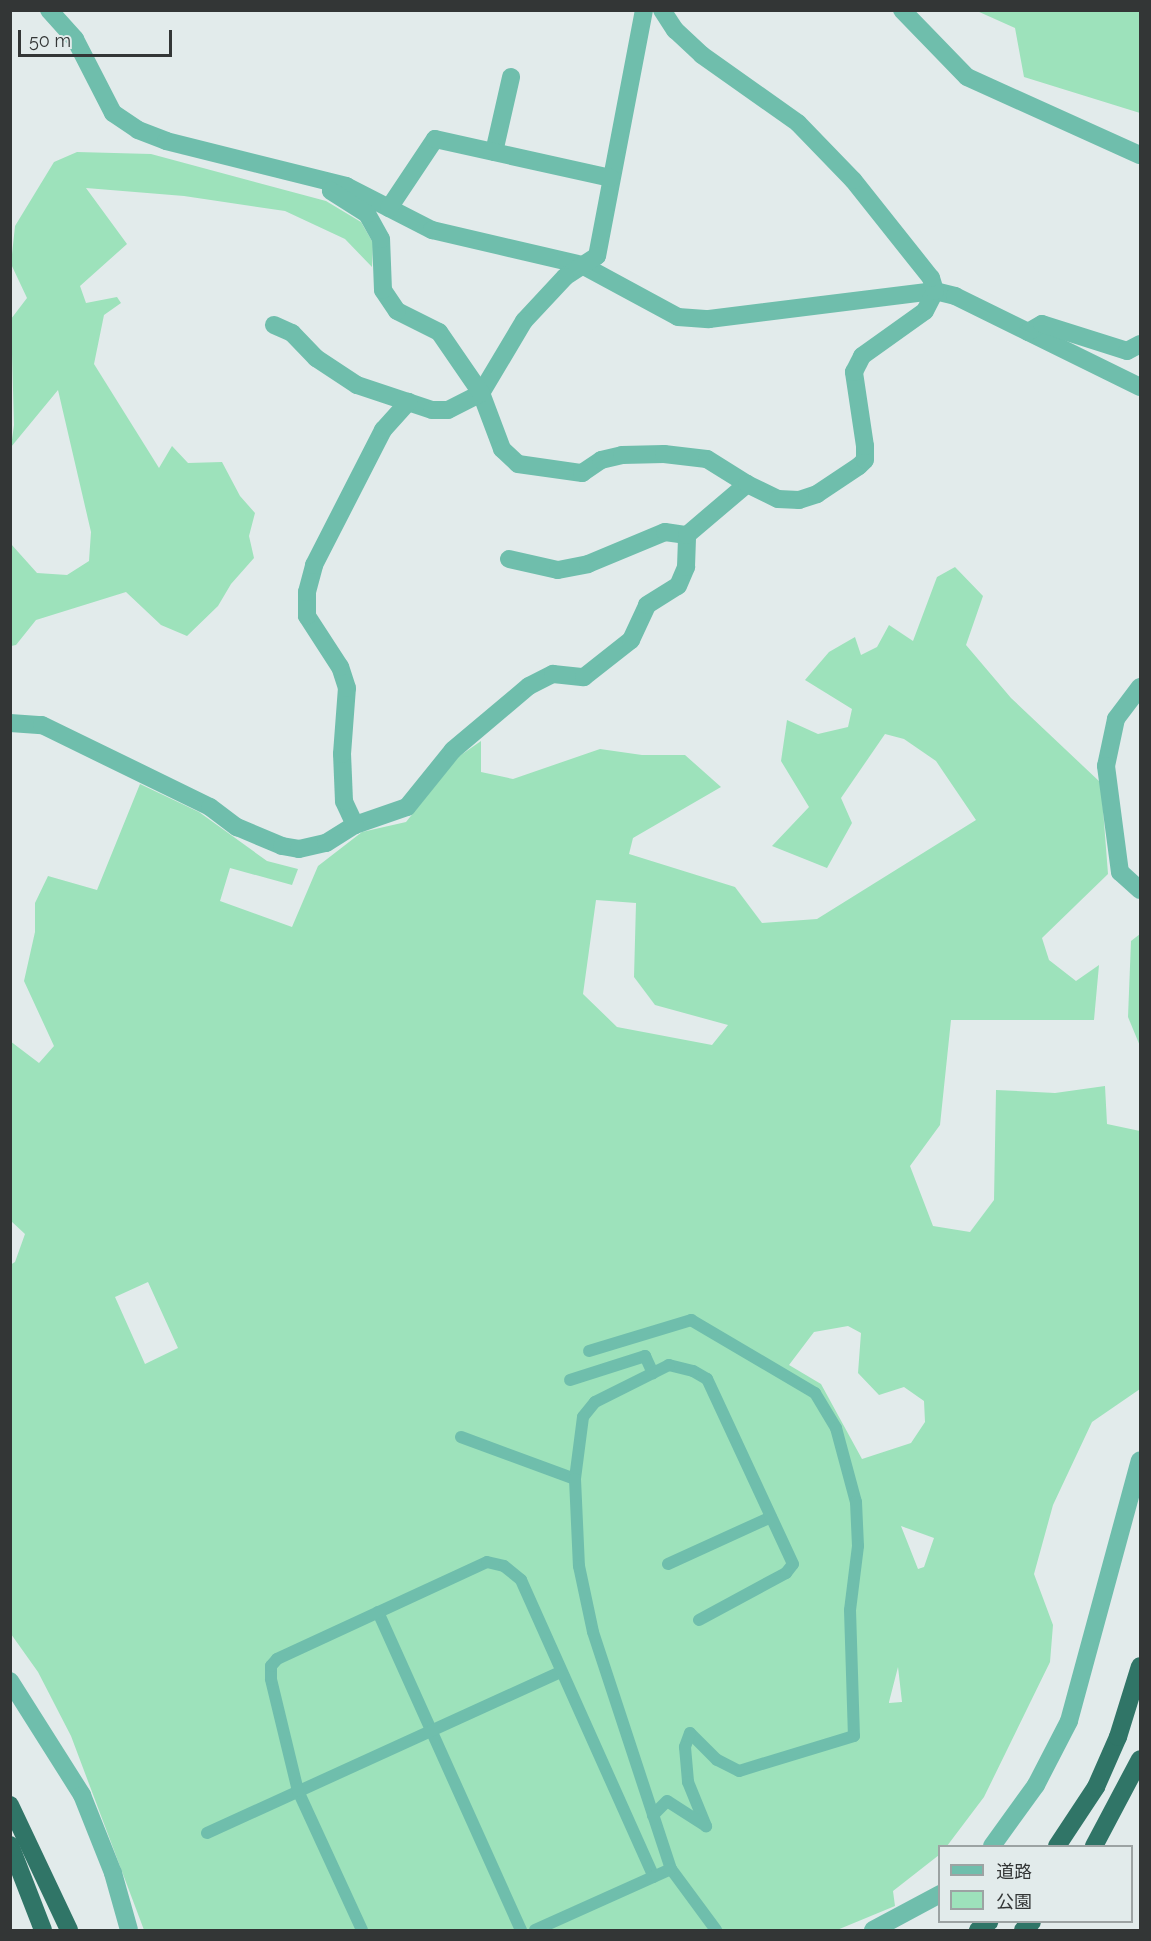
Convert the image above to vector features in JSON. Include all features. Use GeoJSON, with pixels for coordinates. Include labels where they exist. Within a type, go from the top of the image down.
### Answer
{"type":"FeatureCollection","features":[{"type":"Feature","properties":{"kind":"highway"},"geometry":{"type":"LineString","coordinates":[[1058,1845],[1096,1787],[1118,1737],[1140,1666]]}},
{"type":"Feature","properties":{"kind":"highway"},"geometry":{"type":"LineString","coordinates":[[1095,1845],[1140,1760]]}},
{"type":"Feature","properties":{"kind":"highway"},"geometry":{"type":"LineString","coordinates":[[10,1805],[69,1930]]}},
{"type":"Feature","properties":{"kind":"highway"},"geometry":{"type":"LineString","coordinates":[[10,1845],[43,1930]]}},
{"type":"Feature","properties":{"kind":"street"},"geometry":{"type":"LineString","coordinates":[[49,10],[75,39],[113,112],[138,130],[166,141],[346,186],[432,230],[582,265],[678,317],[709,319],[935,291],[955,296],[1140,387]]}},
{"type":"Feature","properties":{"kind":"street"},"geometry":{"type":"LineString","coordinates":[[274,325],[292,333],[316,358],[357,385],[408,402],[448,410],[481,393],[524,321],[565,277],[597,256],[644,10]]}},
{"type":"Feature","properties":{"kind":"street"},"geometry":{"type":"LineString","coordinates":[[326,181],[326,188],[367,214],[381,238],[383,290],[397,311],[439,332],[481,393],[502,448],[518,464],[582,473],[601,460],[622,455],[664,454],[707,459],[747,484],[778,499],[799,500],[817,494],[865,460],[854,372],[862,356],[925,311],[935,291],[931,278],[889,223],[798,123],[702,55],[675,30],[662,10]]}},
{"type":"Feature","properties":{"kind":"street"},"geometry":{"type":"LineString","coordinates":[[902,10],[967,78],[1140,155]]}},
{"type":"Feature","properties":{"kind":"street"},"geometry":{"type":"LineString","coordinates":[[494,152],[511,77]]}},
{"type":"Feature","properties":{"kind":"street"},"geometry":{"type":"LineString","coordinates":[[389,208],[435,140],[611,178]]}},
{"type":"Feature","properties":{"kind":"street"},"geometry":{"type":"LineString","coordinates":[[1028,332],[1042,324],[1127,351],[1140,344]]}},
{"type":"Feature","properties":{"kind":"street"},"geometry":{"type":"LineString","coordinates":[[354,825],[344,801],[342,754],[347,688],[340,667],[307,616],[307,592],[314,566],[383,430],[408,402]]}},
{"type":"Feature","properties":{"kind":"street"},"geometry":{"type":"LineString","coordinates":[[10,723],[42,725],[210,807],[237,827],[282,846],[299,849],[326,843],[354,825],[407,807],[453,750],[529,686],[553,674],[584,677],[631,640],[647,605],[678,585],[686,567],[687,535],[747,484]]}},
{"type":"Feature","properties":{"kind":"street"},"geometry":{"type":"LineString","coordinates":[[509,560],[558,570],[588,564],[665,532],[687,535]]}},
{"type":"Feature","properties":{"kind":"street"},"geometry":{"type":"LineString","coordinates":[[1140,687],[1116,719],[1106,766],[1120,872],[1140,890]]}},
{"type":"Feature","properties":{"kind":"street"},"geometry":{"type":"LineString","coordinates":[[993,1845],[1036,1785],[1069,1721],[1140,1460]]}},
{"type":"Feature","properties":{"kind":"street"},"geometry":{"type":"LineString","coordinates":[[10,1681],[82,1796],[113,1873],[129,1930]]}},
{"type":"Feature","properties":{"kind":"street"},"geometry":{"type":"LineString","coordinates":[[873,1930],[938,1895]]}},
{"type":"Feature","properties":{"kind":"lane"},"geometry":{"type":"LineString","coordinates":[[590,1352],[691,1320],[815,1393],[836,1428],[856,1502],[858,1546],[850,1610],[854,1736],[740,1772],[717,1760],[690,1733],[685,1747],[688,1782],[706,1826],[667,1801],[653,1815]]}},
{"type":"Feature","properties":{"kind":"lane"},"geometry":{"type":"LineString","coordinates":[[570,1380],[645,1356],[653,1373]]}},
{"type":"Feature","properties":{"kind":"lane"},"geometry":{"type":"LineString","coordinates":[[699,1620],[789,1569],[793,1564],[707,1379],[693,1371],[669,1365],[595,1402],[583,1417],[575,1479],[579,1566],[593,1632],[671,1869],[716,1930]]}},
{"type":"Feature","properties":{"kind":"lane"},"geometry":{"type":"LineString","coordinates":[[461,1437],[575,1479]]}},
{"type":"Feature","properties":{"kind":"lane"},"geometry":{"type":"LineString","coordinates":[[668,1564],[771,1517]]}},
{"type":"Feature","properties":{"kind":"lane"},"geometry":{"type":"LineString","coordinates":[[362,1930],[298,1791],[271,1666],[278,1659],[487,1562],[504,1566],[521,1580],[654,1877]]}},
{"type":"Feature","properties":{"kind":"lane"},"geometry":{"type":"LineString","coordinates":[[378,1612],[521,1930]]}},
{"type":"Feature","properties":{"kind":"lane"},"geometry":{"type":"LineString","coordinates":[[207,1833],[431,1729],[561,1672]]}},
{"type":"Feature","properties":{"kind":"lane"},"geometry":{"type":"LineString","coordinates":[[535,1930],[671,1869]]}},
{"type":"Feature","properties":{"kind":"green space"},"geometry":{"type":"Polygon","coordinates":[[[977,11],[1140,11],[1140,113],[1024,77],[1015,28],[977,11]]]}},
{"type":"Feature","properties":{"kind":"green space"},"geometry":{"type":"Polygon","coordinates":[[[77,152],[151,154],[326,201],[361,222],[373,243],[372,267],[345,239],[285,211],[184,196],[86,188],[127,244],[80,286],[86,303],[117,297],[121,303],[104,315],[94,364],[159,468],[172,446],[188,463],[222,462],[240,496],[255,513],[249,536],[254,558],[231,584],[218,606],[187,636],[161,625],[126,592],[36,620],[16,645],[11,646],[11,544],[37,573],[67,575],[89,561],[91,532],[58,390],[11,447],[14,425],[11,319],[27,298],[11,264],[15,226],[54,162],[77,152]]]}},
{"type":"Feature","properties":{"kind":"green space"},"geometry":{"type":"Polygon","coordinates":[[[955,567],[983,596],[966,645],[1011,698],[1101,783],[1108,874],[1042,938],[1049,960],[1076,981],[1099,965],[1094,1020],[951,1020],[940,1125],[910,1166],[933,1226],[970,1232],[994,1200],[996,1090],[1055,1093],[1105,1086],[1107,1124],[1140,1131],[1140,1389],[1092,1422],[1053,1505],[1034,1574],[1053,1625],[1050,1662],[984,1797],[948,1845],[938,1845],[938,1856],[893,1891],[895,1906],[837,1930],[144,1930],[71,1736],[38,1672],[11,1634],[10,1265],[15,1262],[25,1234],[11,1221],[10,1041],[39,1063],[54,1046],[24,981],[35,932],[35,903],[48,876],[97,890],[140,784],[199,812],[267,861],[298,869],[292,885],[230,868],[220,901],[292,927],[318,866],[362,832],[406,822],[458,757],[481,741],[481,772],[513,779],[600,749],[642,755],[685,755],[721,787],[633,838],[629,854],[735,887],[762,923],[817,919],[976,820],[936,761],[904,739],[885,734],[841,798],[852,823],[827,868],[772,846],[809,807],[781,761],[787,720],[818,734],[848,727],[852,709],[805,680],[829,652],[855,637],[861,655],[877,647],[889,625],[913,641],[937,577],[955,567]],[[596,900],[583,994],[617,1027],[712,1045],[728,1025],[655,1005],[634,977],[636,903],[596,900]],[[148,1282],[115,1297],[145,1364],[178,1348],[148,1282]],[[848,1326],[814,1332],[789,1365],[821,1384],[862,1459],[911,1443],[925,1422],[924,1401],[904,1387],[879,1395],[858,1373],[861,1333],[848,1326]],[[901,1526],[918,1569],[924,1567],[934,1538],[901,1526]],[[898,1667],[889,1702],[902,1702],[898,1667]]]}},
{"type":"Feature","properties":{"kind":"green space"},"geometry":{"type":"Polygon","coordinates":[[[1140,934],[1140,1046],[1128,1017],[1131,941],[1140,934]]]}}]}
